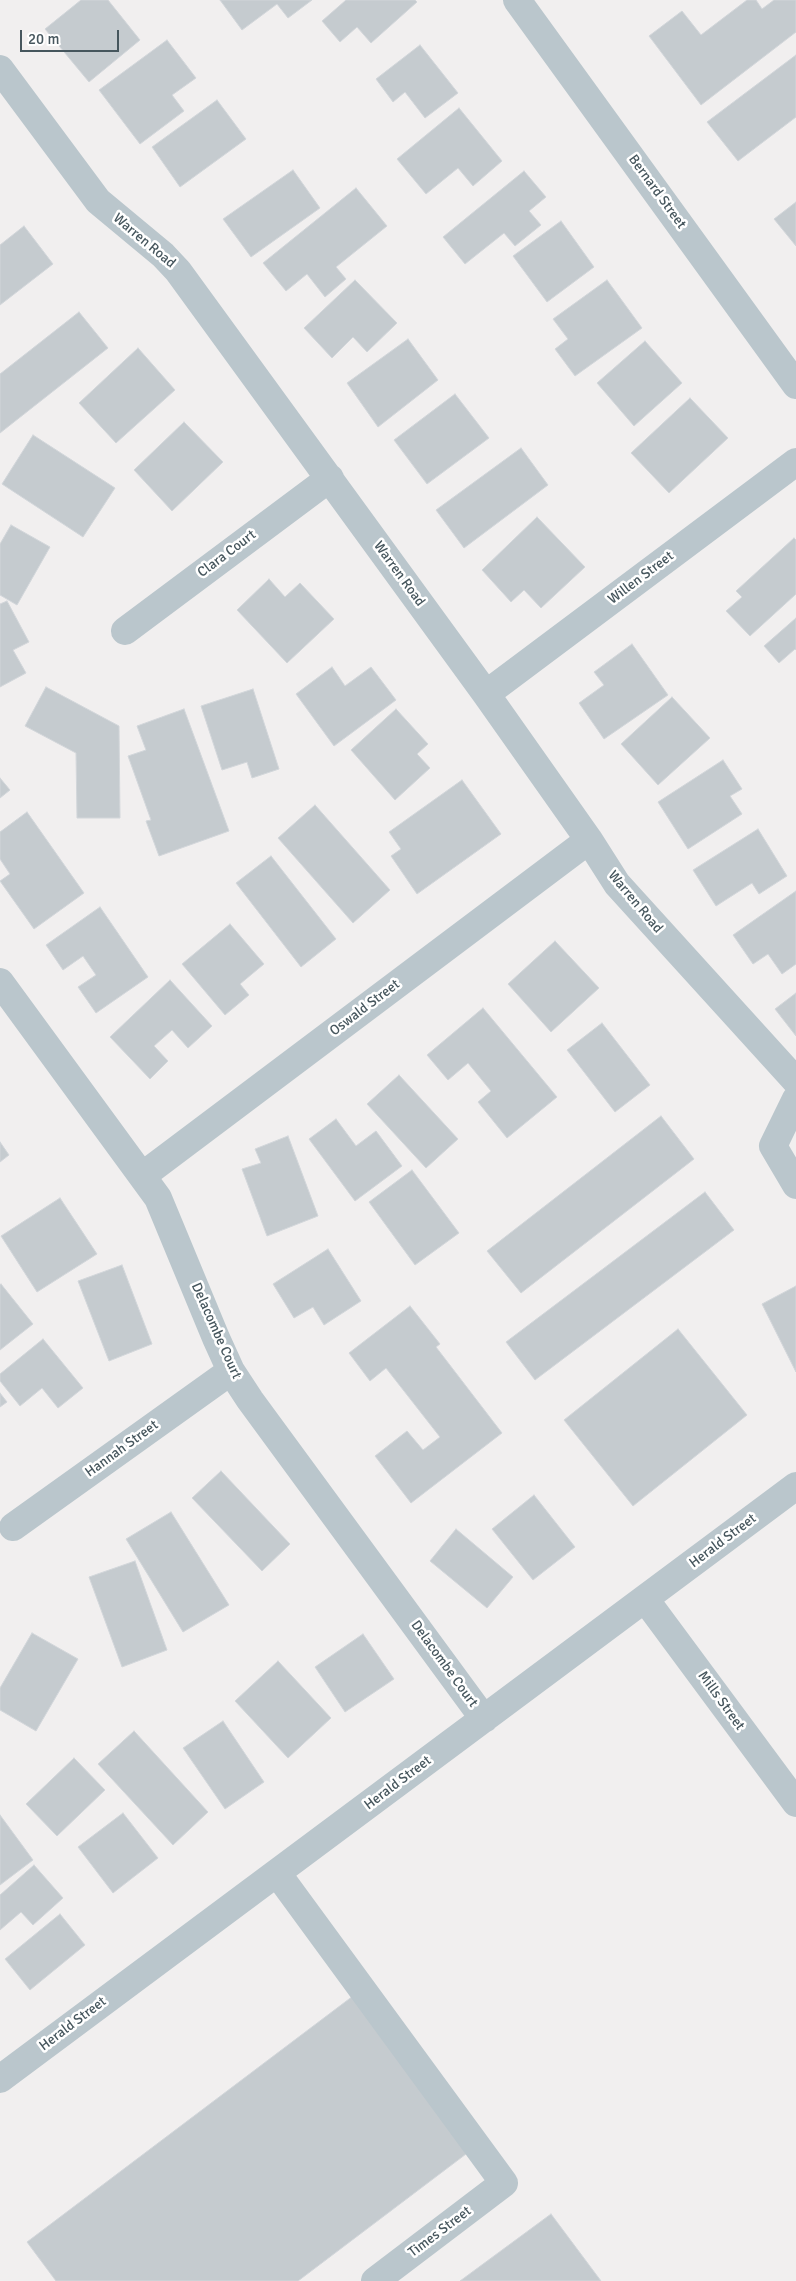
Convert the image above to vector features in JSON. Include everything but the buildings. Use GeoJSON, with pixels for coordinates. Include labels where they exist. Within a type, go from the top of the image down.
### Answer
{"type":"FeatureCollection","features":[{"type":"Feature","properties":{"kind":"street","name":"Bernard Street"},"geometry":{"type":"LineString","coordinates":[[517,0],[796,385]]}},
{"type":"Feature","properties":{"kind":"street","name":"Warren Road"},"geometry":{"type":"LineString","coordinates":[[0,69],[98,201],[163,254],[178,271],[486,694],[589,840],[617,884],[796,1081]]}},
{"type":"Feature","properties":{"kind":"street","name":"Willen Street"},"geometry":{"type":"LineString","coordinates":[[486,694],[796,462]]}},
{"type":"Feature","properties":{"kind":"street","name":"Clara Court"},"geometry":{"type":"LineString","coordinates":[[125,631],[330,478]]}},
{"type":"Feature","properties":{"kind":"street","name":"Oswald Street"},"geometry":{"type":"LineString","coordinates":[[142,1176],[589,840]]}},
{"type":"Feature","properties":{"kind":"street","name":"Delacombe Court"},"geometry":{"type":"LineString","coordinates":[[0,982],[142,1176],[166,1214],[231,1371],[250,1400],[484,1719]]}},
{"type":"Feature","properties":{"kind":"street"},"geometry":{"type":"LineString","coordinates":[[796,1099],[773,1146],[796,1185]]}},
{"type":"Feature","properties":{"kind":"street","name":"Hannah Street"},"geometry":{"type":"LineString","coordinates":[[13,1527],[231,1371]]}},
{"type":"Feature","properties":{"kind":"street","name":"Herald Street"},"geometry":{"type":"LineString","coordinates":[[0,2078],[796,1486]]}},
{"type":"Feature","properties":{"kind":"street","name":"Mills Street"},"geometry":{"type":"LineString","coordinates":[[646,1599],[796,1803]]}},
{"type":"Feature","properties":{"kind":"street","name":"Times Street"},"geometry":{"type":"LineString","coordinates":[[277,1873],[504,2183],[375,2281]]}}]}
